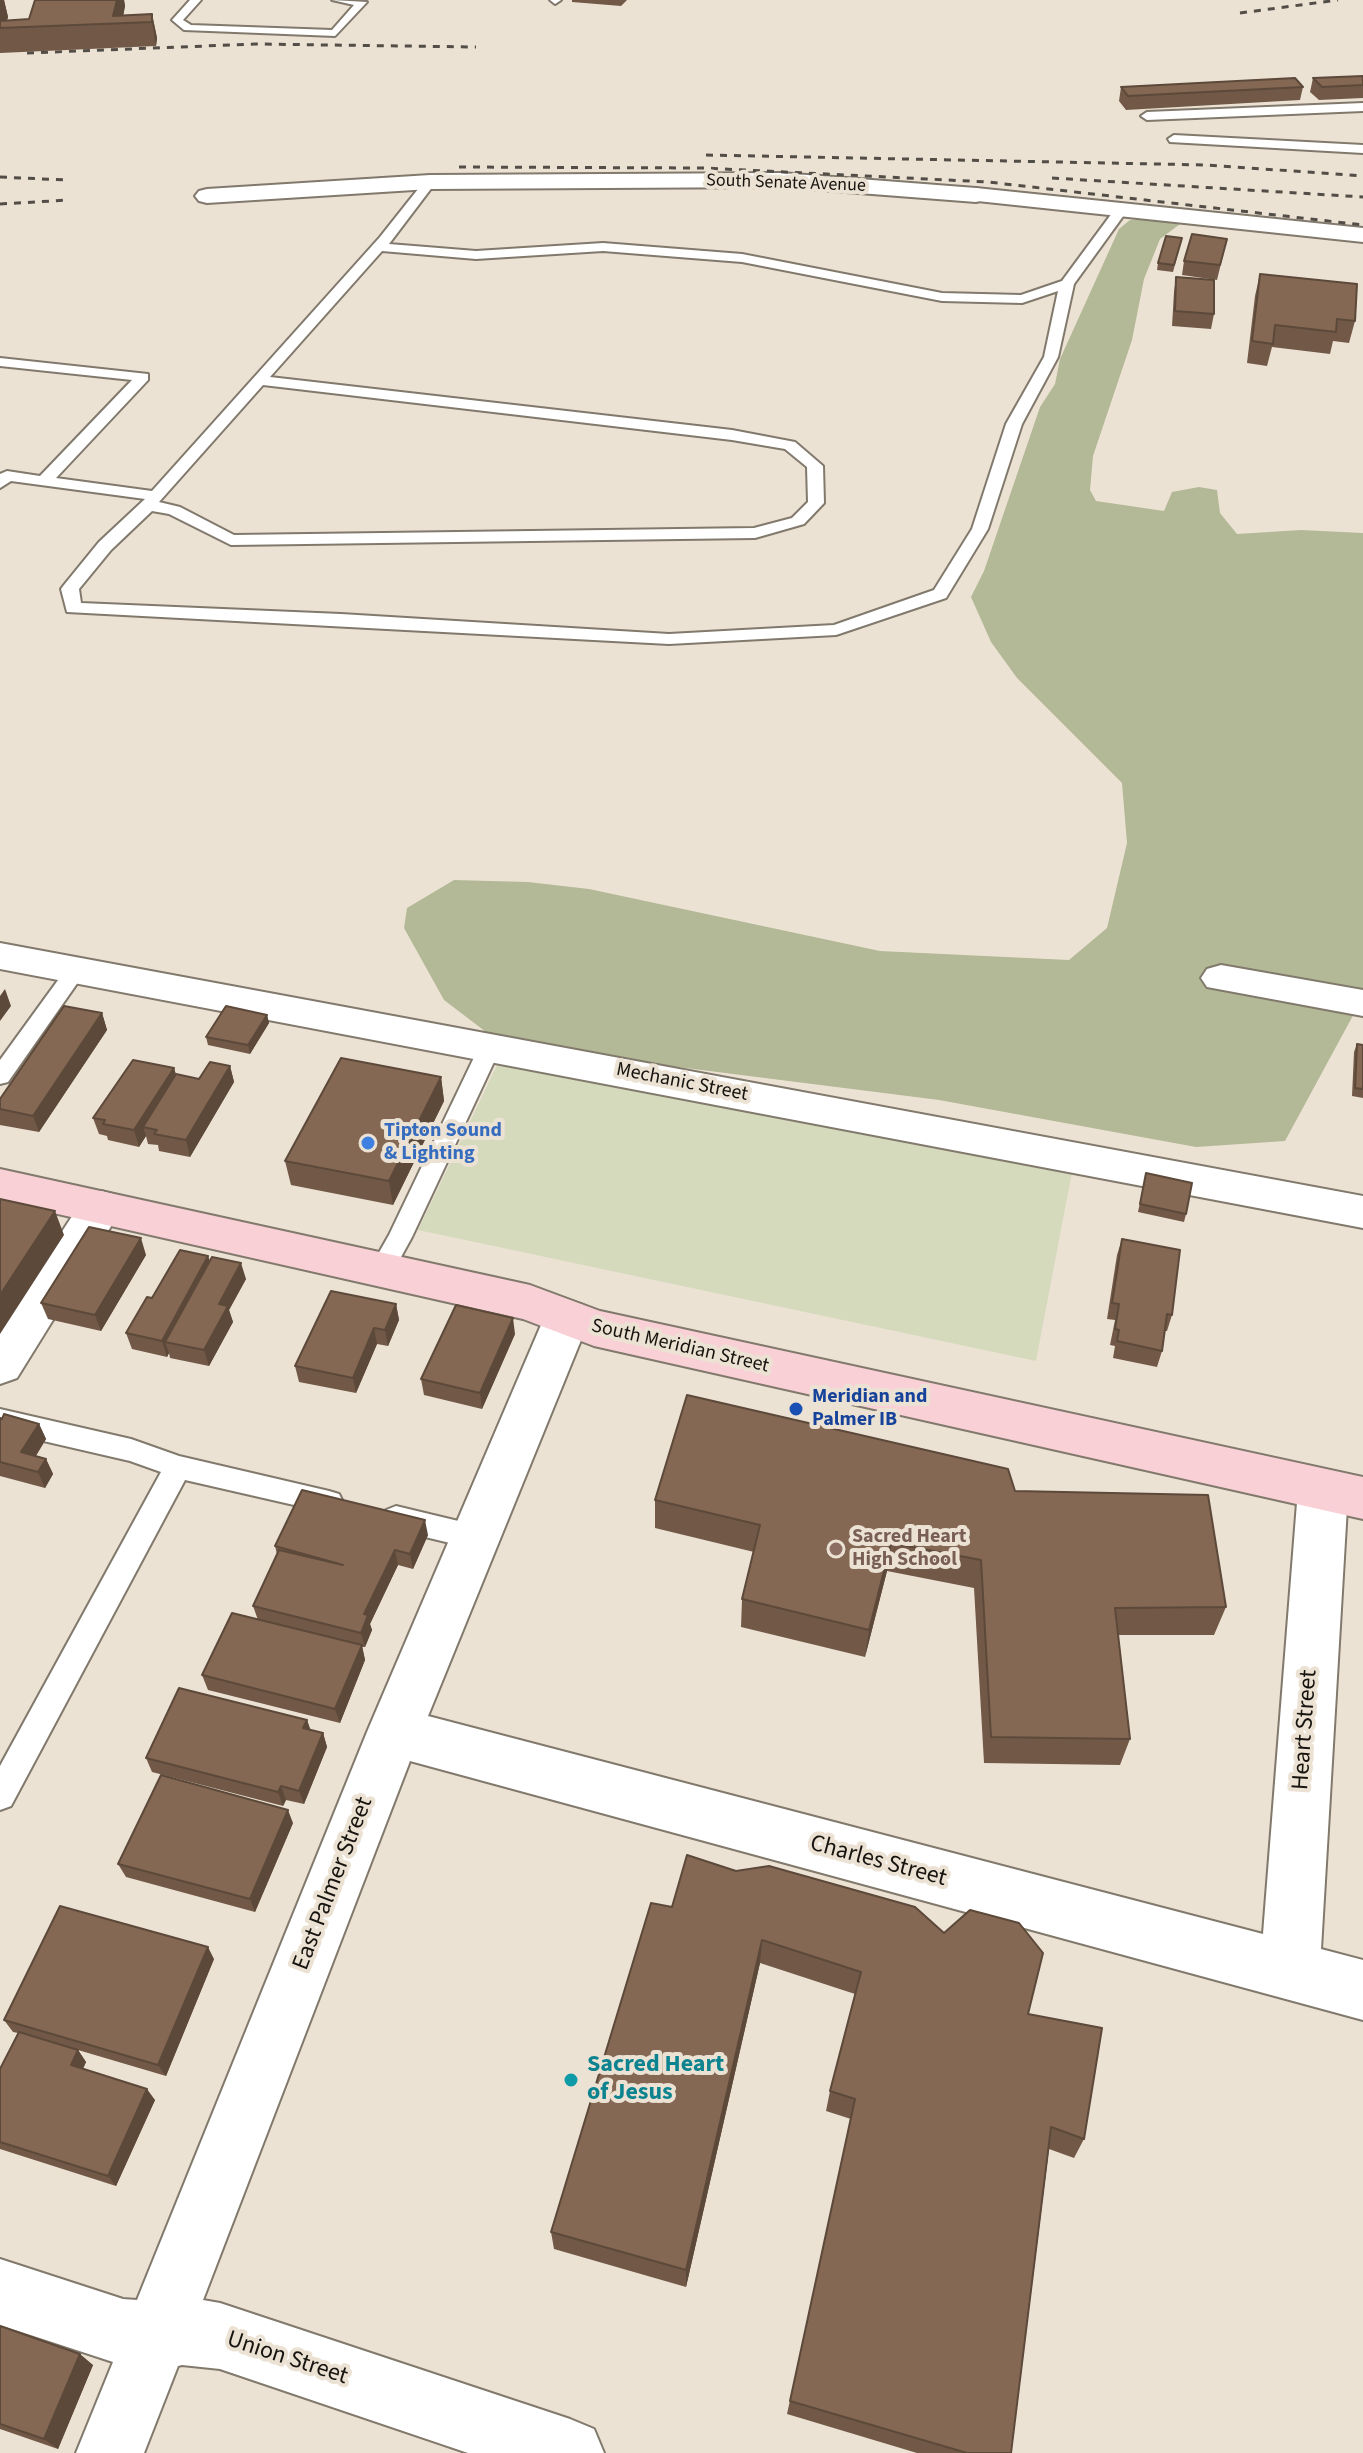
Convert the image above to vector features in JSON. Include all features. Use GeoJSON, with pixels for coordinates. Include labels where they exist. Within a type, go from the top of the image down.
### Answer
{"type":"FeatureCollection","features":[{"type":"Feature","properties":{"kind":"main road","name":"South Meridian Street"},"geometry":{"type":"LineString","coordinates":[[0,1185],[530,1303],[594,1328],[1343,1494]]}},
{"type":"Feature","properties":{"kind":"street","name":"South Senate Avenue"},"geometry":{"type":"LineString","coordinates":[[207,196],[430,182],[781,180],[1123,208],[1363,235]]}},
{"type":"Feature","properties":{"kind":"street","name":"Mechanic Street"},"geometry":{"type":"LineString","coordinates":[[0,956],[1363,1212]]}},
{"type":"Feature","properties":{"kind":"street"},"geometry":{"type":"LineString","coordinates":[[1221,978],[1363,1003]]}},
{"type":"Feature","properties":{"kind":"street"},"geometry":{"type":"LineString","coordinates":[[0,1365],[101,1207]]}},
{"type":"Feature","properties":{"kind":"street","name":"East Palmer Street"},"geometry":{"type":"LineString","coordinates":[[110,2453],[394,1732],[567,1318]]}},
{"type":"Feature","properties":{"kind":"street","name":"Heart Street"},"geometry":{"type":"LineString","coordinates":[[1290,1971],[1343,1494]]}},
{"type":"Feature","properties":{"kind":"street","name":"Charles Street"},"geometry":{"type":"LineString","coordinates":[[394,1732],[1363,1990]]}},
{"type":"Feature","properties":{"kind":"street","name":"Union Street"},"geometry":{"type":"LineString","coordinates":[[0,2292],[123,2332],[142,2335],[192,2331],[220,2336],[570,2453]]}},
{"type":"Feature","properties":{"kind":"lane"},"geometry":{"type":"LineString","coordinates":[[196,0],[177,20],[188,28],[335,33],[362,2],[337,0]]}},
{"type":"Feature","properties":{"kind":"lane"},"geometry":{"type":"LineString","coordinates":[[1147,116],[1363,107]]}},
{"type":"Feature","properties":{"kind":"lane"},"geometry":{"type":"LineString","coordinates":[[1174,139],[1363,149]]}},
{"type":"Feature","properties":{"kind":"lane"},"geometry":{"type":"LineString","coordinates":[[430,182],[414,208],[152,501],[105,546],[70,589],[73,608],[341,619],[669,639],[836,630],[940,594],[980,529],[1014,424],[1051,357],[1067,284],[1123,208]]}},
{"type":"Feature","properties":{"kind":"lane"},"geometry":{"type":"LineString","coordinates":[[377,247],[476,255],[603,247],[742,258],[942,297],[1022,299],[1067,284]]}},
{"type":"Feature","properties":{"kind":"lane"},"geometry":{"type":"LineString","coordinates":[[0,362],[143,377],[44,481]]}},
{"type":"Feature","properties":{"kind":"lane"},"geometry":{"type":"LineString","coordinates":[[2,478],[44,481],[152,501],[231,540],[755,533],[798,521],[816,503],[815,466],[790,445],[732,435],[259,380]]}},
{"type":"Feature","properties":{"kind":"lane"},"geometry":{"type":"LineString","coordinates":[[0,1076],[76,970]]}},
{"type":"Feature","properties":{"kind":"lane"},"geometry":{"type":"LineString","coordinates":[[381,1270],[400,1237],[490,1047]]}},
{"type":"Feature","properties":{"kind":"lane"},"geometry":{"type":"LineString","coordinates":[[0,1420],[131,1450],[178,1467],[475,1537]]}},
{"type":"Feature","properties":{"kind":"lane"},"geometry":{"type":"LineString","coordinates":[[0,1796],[178,1467]]}},
{"type":"Feature","properties":{"kind":"green space"},"geometry":{"type":"Polygon","coordinates":[[[1148,219],[1180,224],[1160,239],[1144,279],[1132,340],[1093,456],[1090,490],[1096,501],[1164,511],[1172,492],[1199,487],[1217,490],[1220,513],[1237,534],[1301,530],[1363,533],[1363,997],[1285,1141],[1196,1147],[939,1100],[654,1064],[486,1032],[444,1000],[404,928],[407,908],[454,880],[528,882],[589,889],[880,951],[1069,960],[1107,928],[1127,843],[1122,783],[1017,678],[991,642],[971,597],[984,571],[1040,407],[1055,384],[1060,359],[1119,229],[1130,220],[1148,219]]]}},
{"type":"Feature","properties":{"kind":"green space"},"geometry":{"type":"Polygon","coordinates":[[[501,1057],[1073,1167],[1036,1361],[418,1230],[501,1057]]]}},
{"type":"Feature","properties":{"kind":"building"},"geometry":{"type":"Polygon","coordinates":[[[35,0],[117,0],[113,16],[152,14],[152,22],[0,28],[0,21],[29,19],[35,0]]]}},
{"type":"Feature","properties":{"kind":"building"},"geometry":{"type":"Polygon","coordinates":[[[1363,76],[1363,85],[1322,87],[1313,78],[1363,76]]]}},
{"type":"Feature","properties":{"kind":"building"},"geometry":{"type":"Polygon","coordinates":[[[1295,78],[1303,87],[1128,96],[1121,87],[1295,78]]]}},
{"type":"Feature","properties":{"kind":"building"},"geometry":{"type":"Polygon","coordinates":[[[1192,234],[1227,239],[1220,265],[1184,261],[1192,234]]]}},
{"type":"Feature","properties":{"kind":"building"},"geometry":{"type":"Polygon","coordinates":[[[1166,236],[1182,238],[1174,265],[1158,263],[1166,236]]]}},
{"type":"Feature","properties":{"kind":"building"},"geometry":{"type":"Polygon","coordinates":[[[1260,274],[1357,284],[1355,321],[1337,319],[1336,332],[1275,325],[1273,344],[1252,341],[1260,274]]]}},
{"type":"Feature","properties":{"kind":"building"},"geometry":{"type":"Polygon","coordinates":[[[1176,277],[1214,280],[1214,314],[1175,311],[1176,277]]]}},
{"type":"Feature","properties":{"kind":"building"},"geometry":{"type":"Polygon","coordinates":[[[64,1006],[102,1013],[33,1116],[0,1109],[0,1099],[64,1006]]]}},
{"type":"Feature","properties":{"kind":"building"},"geometry":{"type":"Polygon","coordinates":[[[226,1006],[267,1015],[248,1045],[206,1037],[226,1006]]]}},
{"type":"Feature","properties":{"kind":"building"},"geometry":{"type":"Polygon","coordinates":[[[1357,1044],[1363,1045],[1363,1089],[1355,1088],[1357,1044]]]}},
{"type":"Feature","properties":{"kind":"building","name":"Tipton Sound & Lighting"},"geometry":{"type":"Polygon","coordinates":[[[341,1058],[441,1077],[389,1181],[285,1161],[341,1058]]]}},
{"type":"Feature","properties":{"kind":"building"},"geometry":{"type":"Polygon","coordinates":[[[133,1060],[174,1068],[134,1130],[103,1124],[105,1120],[93,1118],[133,1060]]]}},
{"type":"Feature","properties":{"kind":"building"},"geometry":{"type":"Polygon","coordinates":[[[210,1062],[230,1066],[186,1140],[154,1134],[157,1130],[143,1127],[176,1074],[199,1079],[210,1062]]]}},
{"type":"Feature","properties":{"kind":"building"},"geometry":{"type":"Polygon","coordinates":[[[1146,1173],[1192,1183],[1186,1214],[1140,1204],[1146,1173]]]}},
{"type":"Feature","properties":{"kind":"building"},"geometry":{"type":"Polygon","coordinates":[[[0,1199],[55,1211],[0,1295],[0,1199]]]}},
{"type":"Feature","properties":{"kind":"building"},"geometry":{"type":"Polygon","coordinates":[[[89,1227],[141,1238],[95,1315],[41,1303],[89,1227]]]}},
{"type":"Feature","properties":{"kind":"building"},"geometry":{"type":"Polygon","coordinates":[[[1122,1239],[1180,1250],[1172,1315],[1167,1314],[1162,1351],[1117,1341],[1119,1330],[1115,1329],[1119,1304],[1112,1303],[1122,1239]]]}},
{"type":"Feature","properties":{"kind":"building"},"geometry":{"type":"Polygon","coordinates":[[[180,1250],[208,1256],[162,1341],[126,1333],[147,1297],[152,1298],[180,1250]]]}},
{"type":"Feature","properties":{"kind":"building"},"geometry":{"type":"Polygon","coordinates":[[[212,1257],[241,1263],[219,1304],[228,1306],[204,1350],[165,1342],[212,1257]]]}},
{"type":"Feature","properties":{"kind":"building"},"geometry":{"type":"Polygon","coordinates":[[[331,1291],[396,1304],[385,1330],[374,1328],[353,1378],[295,1366],[331,1291]]]}},
{"type":"Feature","properties":{"kind":"building"},"geometry":{"type":"Polygon","coordinates":[[[456,1305],[513,1318],[480,1393],[421,1379],[456,1305]]]}},
{"type":"Feature","properties":{"kind":"building"},"geometry":{"type":"Polygon","coordinates":[[[687,1395],[1008,1469],[1015,1491],[1208,1495],[1226,1607],[1115,1608],[1130,1739],[991,1737],[981,1560],[891,1543],[869,1630],[742,1599],[760,1525],[655,1500],[687,1395]]]}},
{"type":"Feature","properties":{"kind":"building"},"geometry":{"type":"Polygon","coordinates":[[[4,1414],[39,1424],[21,1452],[46,1459],[38,1472],[0,1462],[0,1418],[4,1414]]]}},
{"type":"Feature","properties":{"kind":"building"},"geometry":{"type":"Polygon","coordinates":[[[302,1490],[425,1520],[410,1554],[395,1550],[364,1614],[368,1615],[361,1633],[253,1606],[279,1550],[343,1565],[275,1546],[302,1490]]]}},
{"type":"Feature","properties":{"kind":"building"},"geometry":{"type":"Polygon","coordinates":[[[232,1613],[362,1645],[335,1709],[202,1675],[232,1613]]]}},
{"type":"Feature","properties":{"kind":"building"},"geometry":{"type":"Polygon","coordinates":[[[179,1688],[307,1720],[303,1728],[323,1733],[299,1791],[281,1786],[278,1792],[146,1758],[179,1688]]]}},
{"type":"Feature","properties":{"kind":"building"},"geometry":{"type":"Polygon","coordinates":[[[161,1775],[288,1810],[250,1899],[118,1864],[161,1775]]]}},
{"type":"Feature","properties":{"kind":"building"},"geometry":{"type":"Polygon","coordinates":[[[687,1855],[736,1871],[769,1866],[915,1907],[944,1933],[970,1910],[1019,1923],[1043,1953],[1028,2014],[1102,2028],[1084,2139],[1051,2127],[1011,2453],[967,2453],[790,2401],[855,2099],[830,2091],[861,1972],[762,1940],[686,2270],[551,2232],[651,1903],[672,1907],[687,1855]]]}},
{"type":"Feature","properties":{"kind":"building"},"geometry":{"type":"Polygon","coordinates":[[[60,1906],[208,1947],[158,2065],[4,2020],[60,1906]]]}},
{"type":"Feature","properties":{"kind":"building"},"geometry":{"type":"Polygon","coordinates":[[[19,2032],[78,2050],[71,2065],[147,2089],[108,2176],[0,2142],[0,2069],[19,2032]]]}},
{"type":"Feature","properties":{"kind":"building"},"geometry":{"type":"Polygon","coordinates":[[[0,2326],[80,2354],[44,2439],[0,2424],[0,2326]]]}},
{"type":"Feature","properties":{"kind":"railway"},"geometry":{"type":"LineString","coordinates":[[1240,13],[1338,0]]}},
{"type":"Feature","properties":{"kind":"railway"},"geometry":{"type":"LineString","coordinates":[[27,53],[256,44],[476,47]]}},
{"type":"Feature","properties":{"kind":"railway"},"geometry":{"type":"LineString","coordinates":[[706,155],[1207,165],[1363,176]]}},
{"type":"Feature","properties":{"kind":"railway"},"geometry":{"type":"LineString","coordinates":[[459,167],[704,168],[988,182],[1363,225]]}},
{"type":"Feature","properties":{"kind":"railway"},"geometry":{"type":"LineString","coordinates":[[0,177],[66,180]]}},
{"type":"Feature","properties":{"kind":"railway"},"geometry":{"type":"LineString","coordinates":[[1052,178],[1363,197]]}},
{"type":"Feature","properties":{"kind":"railway"},"geometry":{"type":"LineString","coordinates":[[0,204],[69,200]]}},
{"type":"Feature","properties":{"kind":"place","name":"Tipton Sound & Lighting"},"geometry":{"type":"Point","coordinates":[368,1143]}},
{"type":"Feature","properties":{"kind":"place","name":"Meridian and Palmer IB"},"geometry":{"type":"Point","coordinates":[796,1409]}},
{"type":"Feature","properties":{"kind":"place","name":"Sacred Heart High School"},"geometry":{"type":"Point","coordinates":[836,1549]}},
{"type":"Feature","properties":{"kind":"place","name":"Sacred Heart of Jesus"},"geometry":{"type":"Point","coordinates":[571,2080]}}]}
